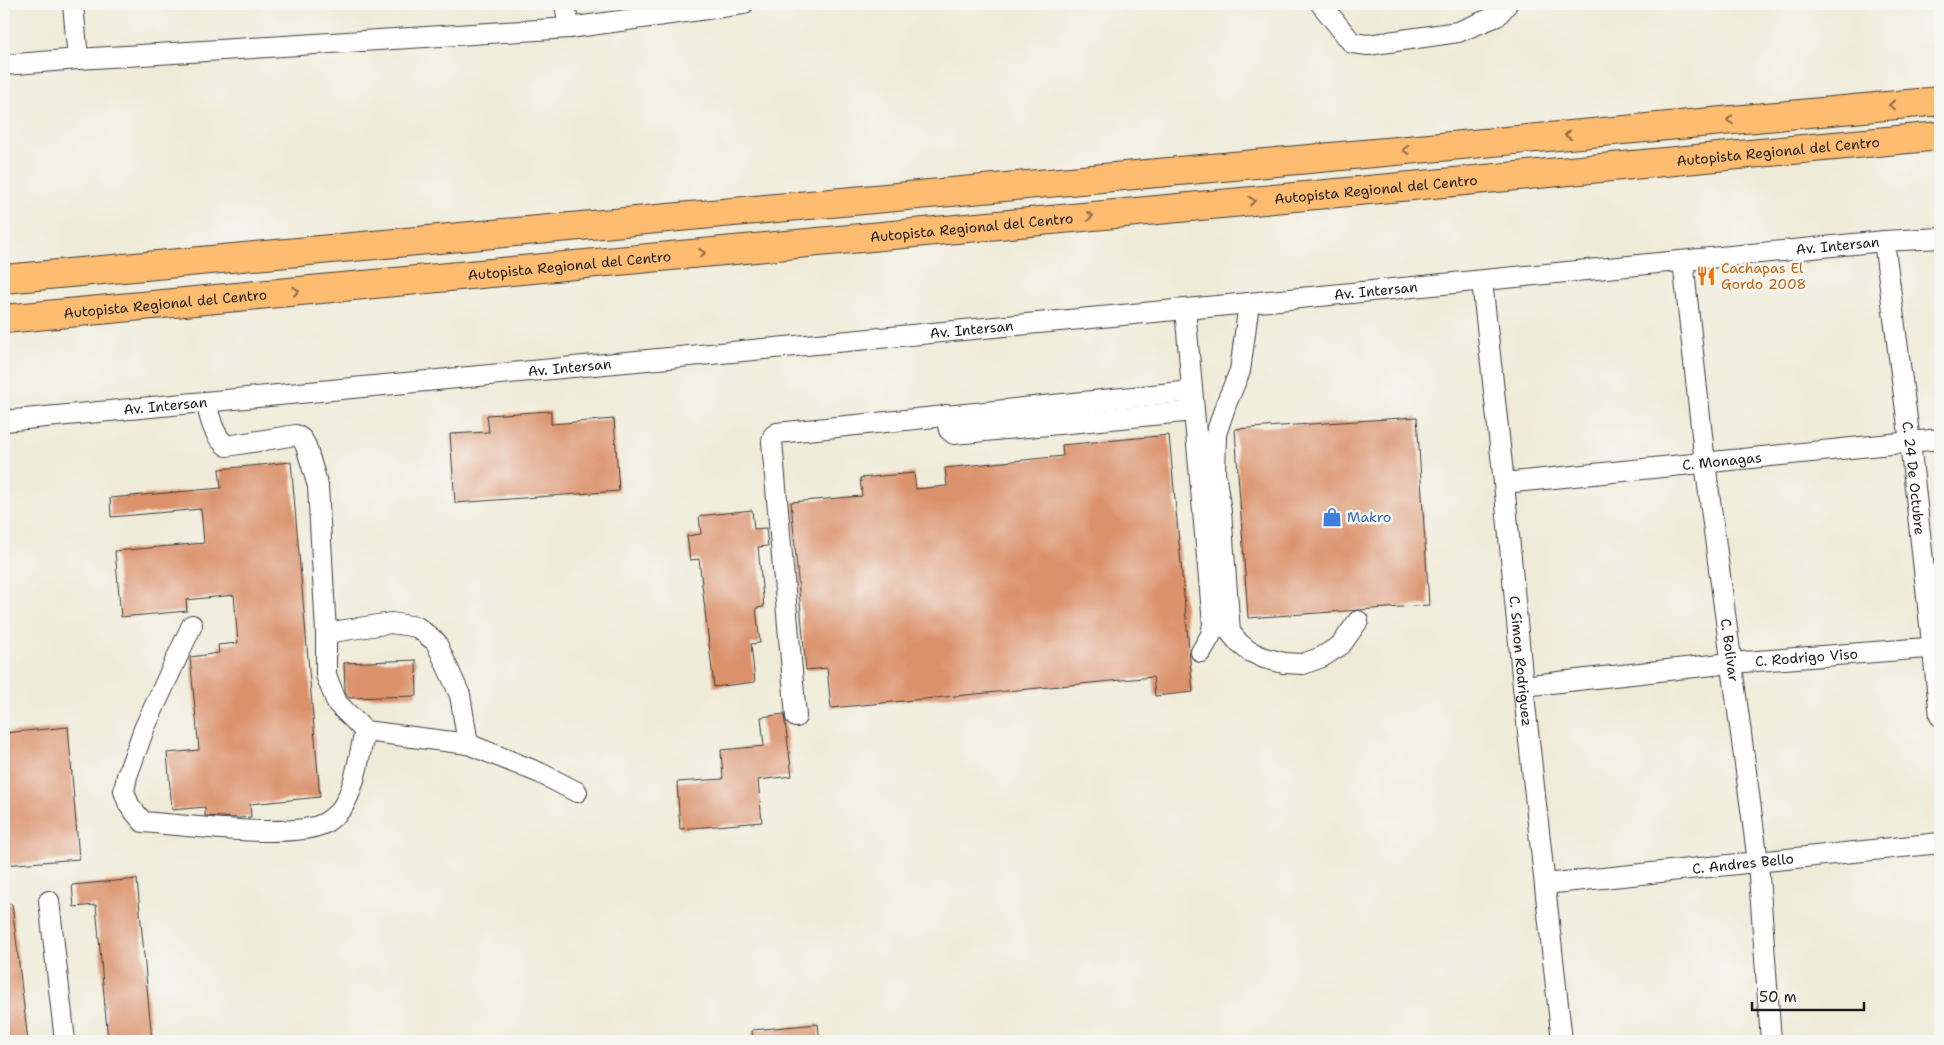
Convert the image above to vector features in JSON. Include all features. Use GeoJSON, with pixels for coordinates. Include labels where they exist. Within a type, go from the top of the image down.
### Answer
{"type":"FeatureCollection","features":[{"type":"Feature","properties":{"kind":"highway"},"geometry":{"type":"LineString","coordinates":[[4,278],[1940,101]]}},
{"type":"Feature","properties":{"kind":"highway","name":"Autopista Regional del Centro"},"geometry":{"type":"LineString","coordinates":[[4,319],[1940,136]]}},
{"type":"Feature","properties":{"kind":"street"},"geometry":{"type":"LineString","coordinates":[[73,4],[78,59]]}},
{"type":"Feature","properties":{"kind":"street"},"geometry":{"type":"LineString","coordinates":[[565,4],[569,28]]}},
{"type":"Feature","properties":{"kind":"street"},"geometry":{"type":"LineString","coordinates":[[4,65],[569,28],[743,4]]}},
{"type":"Feature","properties":{"kind":"street"},"geometry":{"type":"LineString","coordinates":[[1320,4],[1352,43],[1368,45],[1458,32],[1497,16],[1507,4]]}},
{"type":"Feature","properties":{"kind":"street","name":"Av. Intersan"},"geometry":{"type":"LineString","coordinates":[[4,421],[1482,281],[1884,240],[1940,238]]}},
{"type":"Feature","properties":{"kind":"street","name":"C. 24 De Octubre"},"geometry":{"type":"LineString","coordinates":[[1884,240],[1936,647],[1940,716]]}},
{"type":"Feature","properties":{"kind":"street","name":"C. Bolivar"},"geometry":{"type":"LineString","coordinates":[[1682,261],[1705,463],[1758,862],[1771,1041]]}},
{"type":"Feature","properties":{"kind":"street","name":"C. Simon Rodriguez"},"geometry":{"type":"LineString","coordinates":[[1482,281],[1504,483],[1523,686],[1562,1041]]}},
{"type":"Feature","properties":{"kind":"street"},"geometry":{"type":"LineString","coordinates":[[1248,303],[1240,371],[1216,434],[1215,473],[1221,512],[1230,632],[1249,651],[1264,658],[1284,663],[1303,664],[1322,658],[1342,645],[1358,621]]}},
{"type":"Feature","properties":{"kind":"street"},"geometry":{"type":"LineString","coordinates":[[1185,309],[1213,624],[1212,635],[1201,652]]}},
{"type":"Feature","properties":{"kind":"street"},"geometry":{"type":"LineString","coordinates":[[796,717],[773,436],[777,433],[946,415],[949,430],[954,434],[1193,401]]}},
{"type":"Feature","properties":{"kind":"street"},"geometry":{"type":"LineString","coordinates":[[206,402],[216,434],[221,442],[227,446],[296,435],[302,439],[306,446],[318,486],[326,633],[326,675],[337,703],[365,731],[468,744],[540,773],[577,792]]}},
{"type":"Feature","properties":{"kind":"street","name":"C. Monagas"},"geometry":{"type":"LineString","coordinates":[[1504,483],[1940,439]]}},
{"type":"Feature","properties":{"kind":"street"},"geometry":{"type":"LineString","coordinates":[[326,633],[391,623],[417,627],[436,642],[460,695],[468,744]]}},
{"type":"Feature","properties":{"kind":"street"},"geometry":{"type":"LineString","coordinates":[[192,625],[144,729],[127,776],[124,791],[129,804],[143,822],[261,830],[303,829],[325,823],[342,809],[352,784],[365,731]]}},
{"type":"Feature","properties":{"kind":"street","name":"C. Rodrigo Viso"},"geometry":{"type":"LineString","coordinates":[[1523,686],[1731,663],[1936,647]]}},
{"type":"Feature","properties":{"kind":"street","name":"C. Andres Bello"},"geometry":{"type":"LineString","coordinates":[[1545,884],[1940,843]]}},
{"type":"Feature","properties":{"kind":"street"},"geometry":{"type":"LineString","coordinates":[[50,901],[65,1041]]}},
{"type":"Feature","properties":{"kind":"building"},"geometry":{"type":"Polygon","coordinates":[[[551,411],[551,424],[614,419],[619,491],[455,503],[450,434],[489,432],[487,415],[551,411]]]}},
{"type":"Feature","properties":{"kind":"building","name":"Makro"},"geometry":{"type":"Polygon","coordinates":[[[1417,417],[1429,605],[1248,618],[1235,429],[1417,417]]]}},
{"type":"Feature","properties":{"kind":"building"},"geometry":{"type":"Polygon","coordinates":[[[1169,435],[1193,692],[1155,696],[1153,677],[831,708],[827,668],[806,670],[791,502],[862,496],[860,478],[914,473],[916,489],[947,486],[945,468],[1063,456],[1062,445],[1169,435]]]}},
{"type":"Feature","properties":{"kind":"building"},"geometry":{"type":"Polygon","coordinates":[[[291,462],[320,797],[250,804],[251,817],[205,816],[205,807],[172,810],[167,753],[199,750],[190,657],[219,653],[218,645],[238,643],[234,595],[186,600],[187,611],[121,617],[115,551],[204,543],[201,509],[111,517],[110,498],[221,488],[219,469],[291,462]]]}},
{"type":"Feature","properties":{"kind":"building"},"geometry":{"type":"Polygon","coordinates":[[[752,510],[754,529],[766,528],[768,546],[758,547],[764,607],[756,608],[760,643],[751,644],[755,682],[714,687],[699,559],[690,560],[687,536],[701,534],[699,516],[752,510]]]}},
{"type":"Feature","properties":{"kind":"building"},"geometry":{"type":"Polygon","coordinates":[[[416,660],[417,696],[349,698],[347,696],[344,663],[416,660]]]}},
{"type":"Feature","properties":{"kind":"building"},"geometry":{"type":"Polygon","coordinates":[[[784,714],[792,776],[758,780],[762,822],[680,829],[677,782],[723,779],[721,750],[764,746],[761,717],[784,714]]]}},
{"type":"Feature","properties":{"kind":"building"},"geometry":{"type":"Polygon","coordinates":[[[68,727],[79,859],[4,865],[4,733],[68,727]]]}},
{"type":"Feature","properties":{"kind":"building"},"geometry":{"type":"Polygon","coordinates":[[[137,879],[152,1041],[108,1041],[96,905],[74,907],[72,885],[137,879]]]}},
{"type":"Feature","properties":{"kind":"building"},"geometry":{"type":"Polygon","coordinates":[[[4,904],[12,904],[28,1041],[4,1041],[4,904]]]}},
{"type":"Feature","properties":{"kind":"building"},"geometry":{"type":"Polygon","coordinates":[[[818,1024],[820,1041],[753,1041],[752,1030],[818,1024]]]}},
{"type":"Feature","properties":{"kind":"place","name":"Cachapas El Gordo 2008"},"geometry":{"type":"Point","coordinates":[1706,276]}},
{"type":"Feature","properties":{"kind":"place","name":"Makro"},"geometry":{"type":"Point","coordinates":[1332,517]}}]}
